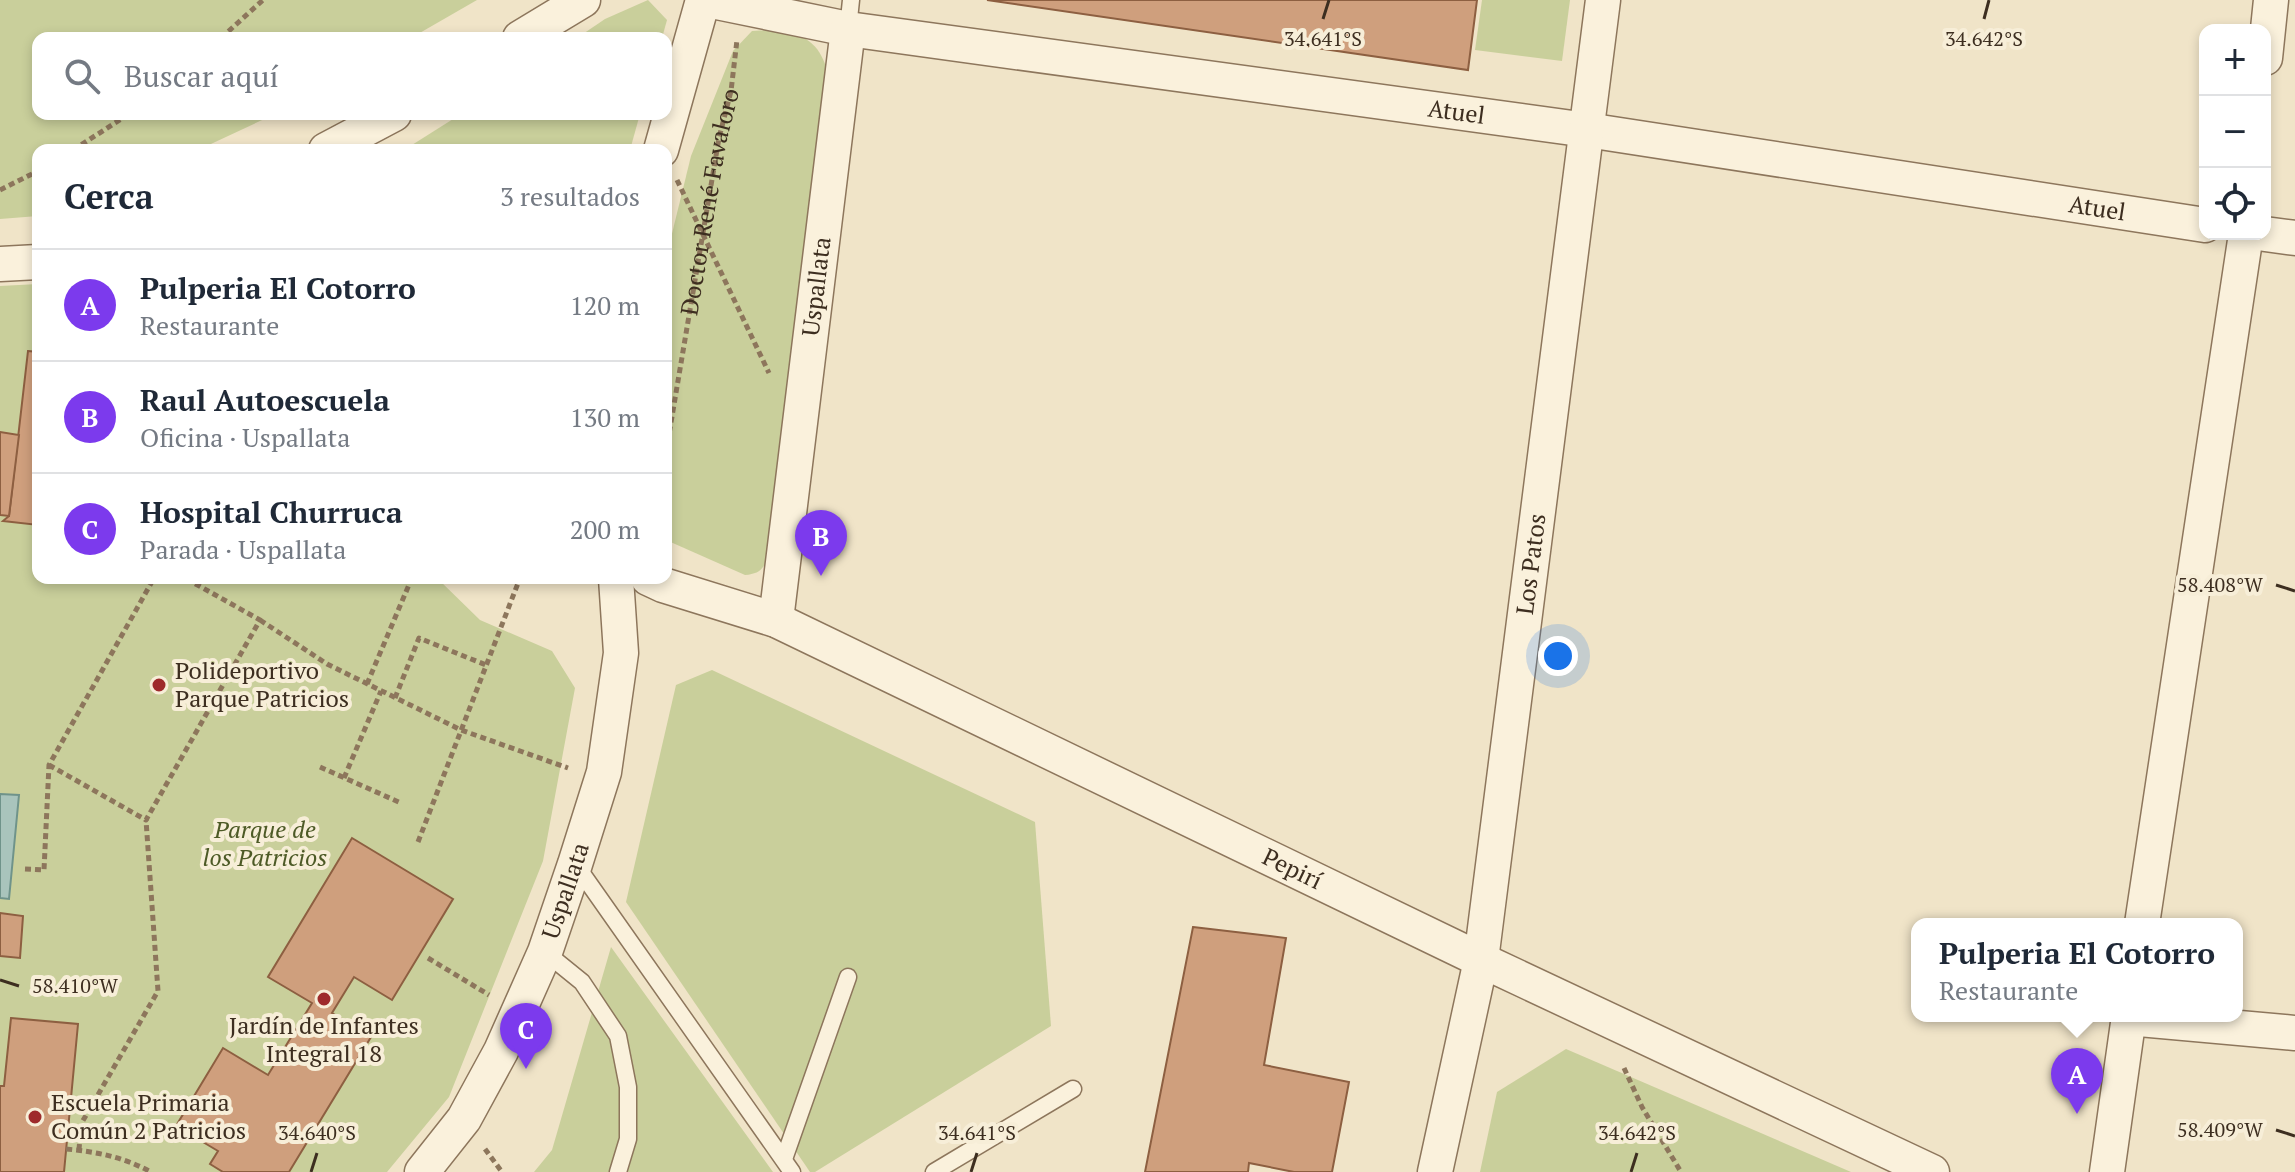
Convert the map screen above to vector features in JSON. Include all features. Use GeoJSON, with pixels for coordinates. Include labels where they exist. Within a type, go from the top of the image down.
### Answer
{"type":"FeatureCollection","features":[{"type":"Feature","properties":{"kind":"street"},"geometry":{"type":"LineString","coordinates":[[530,32],[583,0]]}},
{"type":"Feature","properties":{"kind":"street","name":"Atuel"},"geometry":{"type":"LineString","coordinates":[[705,0],[741,7],[849,15],[2199,224]]}},
{"type":"Feature","properties":{"kind":"street","name":"Doctor René Favaloro"},"geometry":{"type":"LineString","coordinates":[[670,144],[705,0]]}},
{"type":"Feature","properties":{"kind":"street","name":"Los Patos"},"geometry":{"type":"LineString","coordinates":[[1435,1172],[1481,960],[1603,0]]}},
{"type":"Feature","properties":{"kind":"street"},"geometry":{"type":"LineString","coordinates":[[2269,24],[2271,0]]}},
{"type":"Feature","properties":{"kind":"street","name":"Uspallata"},"geometry":{"type":"LineString","coordinates":[[776,620],[849,15]]}},
{"type":"Feature","properties":{"kind":"street"},"geometry":{"type":"LineString","coordinates":[[337,144],[383,120]]}},
{"type":"Feature","properties":{"kind":"street"},"geometry":{"type":"LineString","coordinates":[[2271,235],[2295,238]]}},
{"type":"Feature","properties":{"kind":"street"},"geometry":{"type":"LineString","coordinates":[[2143,918],[2245,240]]}},
{"type":"Feature","properties":{"kind":"street"},"geometry":{"type":"LineString","coordinates":[[0,264],[32,262]]}},
{"type":"Feature","properties":{"kind":"street","name":"Uspallata"},"geometry":{"type":"LineString","coordinates":[[422,1172],[464,1119],[501,1051],[545,952],[575,864],[602,780],[621,653],[616,584]]}},
{"type":"Feature","properties":{"kind":"street","name":"Pepirí"},"geometry":{"type":"LineString","coordinates":[[661,584],[776,620],[1481,960],[1932,1172]]}},
{"type":"Feature","properties":{"kind":"street"},"geometry":{"type":"LineString","coordinates":[[2107,1172],[2127,1022]]}},
{"type":"Feature","properties":{"kind":"street"},"geometry":{"type":"LineString","coordinates":[[2180,1022],[2295,1033]]}},
{"type":"Feature","properties":{"kind":"lane"},"geometry":{"type":"LineString","coordinates":[[575,864],[788,1165]]}},
{"type":"Feature","properties":{"kind":"lane"},"geometry":{"type":"LineString","coordinates":[[545,952],[582,982],[618,1036],[628,1087],[628,1139],[618,1172]]}},
{"type":"Feature","properties":{"kind":"lane"},"geometry":{"type":"LineString","coordinates":[[788,1165],[848,977]]}},
{"type":"Feature","properties":{"kind":"lane"},"geometry":{"type":"LineString","coordinates":[[934,1172],[1073,1089]]}},
{"type":"Feature","properties":{"kind":"path"},"geometry":{"type":"LineString","coordinates":[[228,32],[263,0]]}},
{"type":"Feature","properties":{"kind":"path","name":"Doctor René Favaloro"},"geometry":{"type":"LineString","coordinates":[[672,417],[719,138],[731,91],[741,7]]}},
{"type":"Feature","properties":{"kind":"path"},"geometry":{"type":"LineString","coordinates":[[82,144],[120,120]]}},
{"type":"Feature","properties":{"kind":"path"},"geometry":{"type":"LineString","coordinates":[[672,172],[771,378]]}},
{"type":"Feature","properties":{"kind":"path"},"geometry":{"type":"LineString","coordinates":[[0,190],[32,174]]}},
{"type":"Feature","properties":{"kind":"path"},"geometry":{"type":"LineString","coordinates":[[25,869],[44,870],[49,765],[151,584]]}},
{"type":"Feature","properties":{"kind":"path"},"geometry":{"type":"LineString","coordinates":[[196,584],[260,620],[327,664],[461,730],[602,780]]}},
{"type":"Feature","properties":{"kind":"path"},"geometry":{"type":"LineString","coordinates":[[367,684],[409,584]]}},
{"type":"Feature","properties":{"kind":"path"},"geometry":{"type":"LineString","coordinates":[[418,842],[518,584]]}},
{"type":"Feature","properties":{"kind":"path"},"geometry":{"type":"LineString","coordinates":[[79,1150],[81,1124],[158,991],[146,820],[260,620]]}},
{"type":"Feature","properties":{"kind":"path"},"geometry":{"type":"LineString","coordinates":[[395,698],[419,638],[486,665]]}},
{"type":"Feature","properties":{"kind":"path"},"geometry":{"type":"LineString","coordinates":[[344,778],[381,691]]}},
{"type":"Feature","properties":{"kind":"path"},"geometry":{"type":"LineString","coordinates":[[49,765],[146,820]]}},
{"type":"Feature","properties":{"kind":"path"},"geometry":{"type":"LineString","coordinates":[[320,767],[401,803]]}},
{"type":"Feature","properties":{"kind":"path"},"geometry":{"type":"LineString","coordinates":[[428,958],[518,1012]]}},
{"type":"Feature","properties":{"kind":"path"},"geometry":{"type":"LineString","coordinates":[[1616,1024],[1626,1072],[1642,1107],[1681,1172]]}},
{"type":"Feature","properties":{"kind":"path"},"geometry":{"type":"LineString","coordinates":[[66,1149],[99,1152],[128,1160],[151,1172]]}},
{"type":"Feature","properties":{"kind":"green space"},"geometry":{"type":"Polygon","coordinates":[[[0,0],[477,0],[421,32],[32,32],[32,120],[262,120],[211,144],[32,144],[32,216],[0,219],[0,0]]]}},
{"type":"Feature","properties":{"kind":"green space"},"geometry":{"type":"Polygon","coordinates":[[[648,0],[667,20],[664,32],[586,32],[605,19],[648,0]]]}},
{"type":"Feature","properties":{"kind":"green space"},"geometry":{"type":"Polygon","coordinates":[[[1482,0],[1570,0],[1562,61],[1475,50],[1482,0]]]}},
{"type":"Feature","properties":{"kind":"green space"},"geometry":{"type":"Polygon","coordinates":[[[784,29],[803,37],[819,52],[830,79],[768,558],[760,571],[745,575],[672,543],[672,234],[691,156],[733,51],[752,31],[784,29]]]}},
{"type":"Feature","properties":{"kind":"green space"},"geometry":{"type":"Polygon","coordinates":[[[452,120],[638,120],[632,144],[414,144],[452,120]]]}},
{"type":"Feature","properties":{"kind":"green space","name":"Parque de los Patricios"},"geometry":{"type":"Polygon","coordinates":[[[32,284],[32,584],[443,584],[480,620],[552,651],[575,688],[543,861],[449,1097],[387,1172],[0,1172],[0,286],[32,284]]]}},
{"type":"Feature","properties":{"kind":"green space"},"geometry":{"type":"Polygon","coordinates":[[[712,670],[1035,822],[1051,1026],[815,1172],[810,1172],[626,902],[676,685],[712,670]]]}},
{"type":"Feature","properties":{"kind":"green space"},"geometry":{"type":"Polygon","coordinates":[[[611,947],[773,1172],[534,1172],[552,1150],[611,947]]]}},
{"type":"Feature","properties":{"kind":"green space"},"geometry":{"type":"Polygon","coordinates":[[[1566,1049],[1851,1172],[1480,1172],[1497,1092],[1566,1049]]]}},
{"type":"Feature","properties":{"kind":"water"},"geometry":{"type":"Polygon","coordinates":[[[0,794],[19,795],[9,899],[0,898],[0,794]]]}},
{"type":"Feature","properties":{"kind":"building"},"geometry":{"type":"Polygon","coordinates":[[[987,0],[1477,0],[1468,70],[987,0]]]}},
{"type":"Feature","properties":{"kind":"building"},"geometry":{"type":"Polygon","coordinates":[[[28,351],[32,351],[32,524],[3,521],[9,516],[28,351]]]}},
{"type":"Feature","properties":{"kind":"building"},"geometry":{"type":"Polygon","coordinates":[[[0,432],[19,435],[9,516],[0,515],[0,432]]]}},
{"type":"Feature","properties":{"kind":"building"},"geometry":{"type":"Polygon","coordinates":[[[352,838],[453,899],[392,1000],[354,977],[332,1013],[371,1037],[289,1172],[223,1172],[210,1164],[218,1151],[176,1126],[223,1048],[268,1075],[312,1003],[268,977],[352,838]]]}},
{"type":"Feature","properties":{"kind":"building"},"geometry":{"type":"Polygon","coordinates":[[[0,913],[23,916],[20,958],[0,956],[0,913]]]}},
{"type":"Feature","properties":{"kind":"building"},"geometry":{"type":"Polygon","coordinates":[[[1193,927],[1286,938],[1264,1065],[1349,1082],[1332,1172],[1294,1172],[1249,1163],[1248,1172],[1145,1172],[1193,927]]]}},
{"type":"Feature","properties":{"kind":"building","name":"Escuela Primaria Común 2 Patricios"},"geometry":{"type":"Polygon","coordinates":[[[11,1018],[78,1024],[64,1172],[0,1172],[0,1086],[4,1086],[11,1018]]]}},
{"type":"Feature","properties":{"kind":"place","name":"Raul Autoescuela"},"geometry":{"type":"Point","coordinates":[821,576]}},
{"type":"Feature","properties":{"kind":"place","name":"Polideportivo Parque Patricios"},"geometry":{"type":"Point","coordinates":[159,685]}},
{"type":"Feature","properties":{"kind":"place","name":"Jardín de Infantes Integral 18"},"geometry":{"type":"Point","coordinates":[324,999]}},
{"type":"Feature","properties":{"kind":"place","name":"Hospital Churruca"},"geometry":{"type":"Point","coordinates":[526,1069]}},
{"type":"Feature","properties":{"kind":"place","name":"Pulperia El Cotorro"},"geometry":{"type":"Point","coordinates":[2077,1114]}},
{"type":"Feature","properties":{"kind":"place","name":"Escuela Primaria Común 2 Patricios"},"geometry":{"type":"Point","coordinates":[35,1117]}}]}
